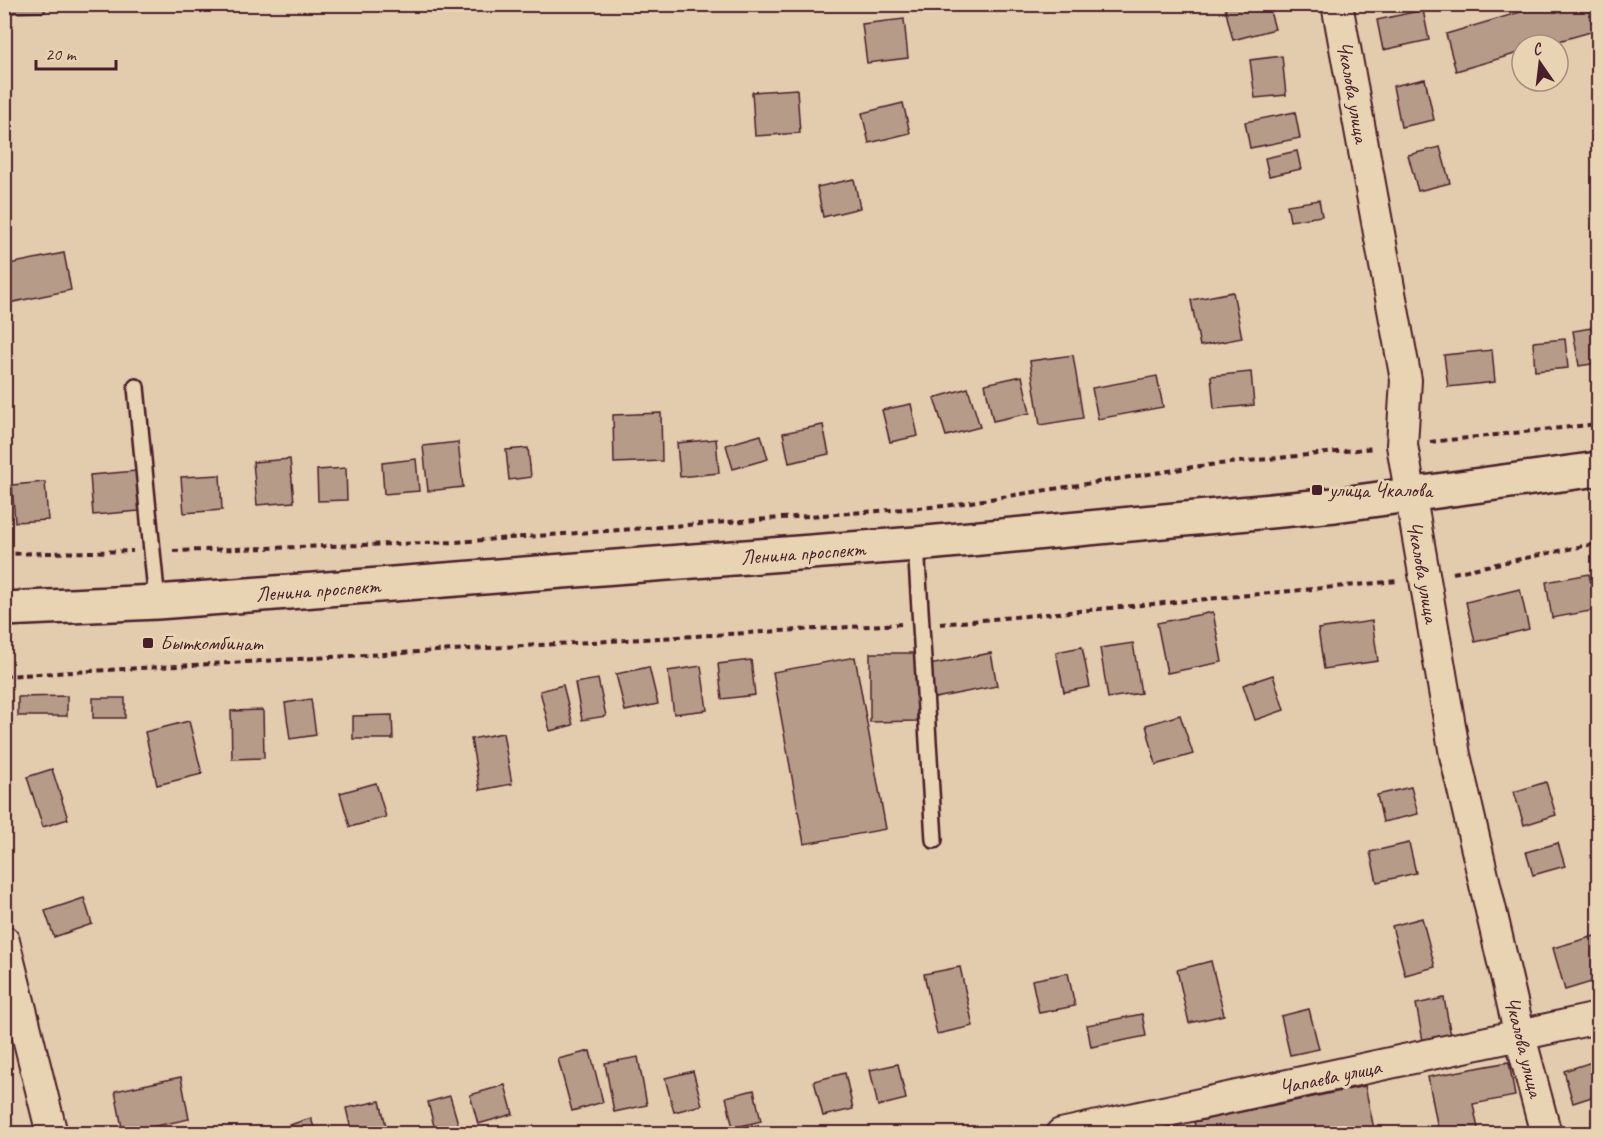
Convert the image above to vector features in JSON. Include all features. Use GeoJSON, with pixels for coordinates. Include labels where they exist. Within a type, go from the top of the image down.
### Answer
{"type":"FeatureCollection","features":[{"type":"Feature","properties":{"kind":"main road","name":"Ленина проспект"},"geometry":{"type":"LineString","coordinates":[[4,609],[157,602],[916,544],[1335,505],[1599,469]]}},
{"type":"Feature","properties":{"kind":"street","name":"Чкалова улица"},"geometry":{"type":"LineString","coordinates":[[1336,4],[1406,381],[1402,445],[1455,755],[1520,1036],[1546,1134]]}},
{"type":"Feature","properties":{"kind":"street"},"geometry":{"type":"LineString","coordinates":[[4,941],[52,1134]]}},
{"type":"Feature","properties":{"kind":"street","name":"Чапаева улица"},"geometry":{"type":"LineString","coordinates":[[1061,1134],[1599,1018]]}},
{"type":"Feature","properties":{"kind":"lane"},"geometry":{"type":"LineString","coordinates":[[136,387],[157,602]]}},
{"type":"Feature","properties":{"kind":"lane"},"geometry":{"type":"LineString","coordinates":[[916,544],[934,840]]}},
{"type":"Feature","properties":{"kind":"path"},"geometry":{"type":"LineString","coordinates":[[4,554],[152,552],[456,542],[945,506],[1200,466],[1599,424]]}},
{"type":"Feature","properties":{"kind":"path"},"geometry":{"type":"LineString","coordinates":[[4,676],[920,623],[937,625],[1424,579],[1599,543]]}},
{"type":"Feature","properties":{"kind":"building"},"geometry":{"type":"Polygon","coordinates":[[[4,4],[45,4],[45,12],[4,13],[4,4]]]}},
{"type":"Feature","properties":{"kind":"building"},"geometry":{"type":"Polygon","coordinates":[[[1224,4],[1268,4],[1275,29],[1233,40],[1224,4]]]}},
{"type":"Feature","properties":{"kind":"building"},"geometry":{"type":"Polygon","coordinates":[[[1547,4],[1587,4],[1594,31],[1570,38],[1570,33],[1510,33],[1510,55],[1456,71],[1446,34],[1547,4]]]}},
{"type":"Feature","properties":{"kind":"building"},"geometry":{"type":"Polygon","coordinates":[[[1423,10],[1429,40],[1383,50],[1377,20],[1423,10]]]}},
{"type":"Feature","properties":{"kind":"building"},"geometry":{"type":"Polygon","coordinates":[[[904,19],[908,58],[867,63],[862,24],[904,19]]]}},
{"type":"Feature","properties":{"kind":"building"},"geometry":{"type":"Polygon","coordinates":[[[1282,56],[1286,95],[1255,98],[1250,60],[1282,56]]]}},
{"type":"Feature","properties":{"kind":"building"},"geometry":{"type":"Polygon","coordinates":[[[1425,79],[1434,120],[1401,127],[1393,86],[1425,79]]]}},
{"type":"Feature","properties":{"kind":"building"},"geometry":{"type":"Polygon","coordinates":[[[797,89],[800,133],[755,136],[752,92],[797,89]]]}},
{"type":"Feature","properties":{"kind":"building"},"geometry":{"type":"Polygon","coordinates":[[[903,103],[910,133],[869,143],[862,113],[903,103]]]}},
{"type":"Feature","properties":{"kind":"building"},"geometry":{"type":"Polygon","coordinates":[[[1295,112],[1300,138],[1250,148],[1245,122],[1295,112]]]}},
{"type":"Feature","properties":{"kind":"building"},"geometry":{"type":"Polygon","coordinates":[[[1440,147],[1450,183],[1418,191],[1408,155],[1440,147]]]}},
{"type":"Feature","properties":{"kind":"building"},"geometry":{"type":"Polygon","coordinates":[[[1297,151],[1301,169],[1269,176],[1265,158],[1297,151]]]}},
{"type":"Feature","properties":{"kind":"building"},"geometry":{"type":"Polygon","coordinates":[[[854,179],[860,208],[823,217],[817,187],[854,179]]]}},
{"type":"Feature","properties":{"kind":"building"},"geometry":{"type":"Polygon","coordinates":[[[1319,200],[1322,216],[1290,221],[1287,205],[1319,200]]]}},
{"type":"Feature","properties":{"kind":"building"},"geometry":{"type":"Polygon","coordinates":[[[64,253],[71,290],[4,304],[4,265],[64,253]]]}},
{"type":"Feature","properties":{"kind":"building"},"geometry":{"type":"Polygon","coordinates":[[[1233,292],[1242,338],[1200,346],[1191,300],[1233,292]]]}},
{"type":"Feature","properties":{"kind":"building"},"geometry":{"type":"Polygon","coordinates":[[[1598,327],[1598,363],[1579,366],[1573,331],[1598,327]]]}},
{"type":"Feature","properties":{"kind":"building"},"geometry":{"type":"Polygon","coordinates":[[[1565,339],[1568,368],[1535,371],[1533,342],[1565,339]]]}},
{"type":"Feature","properties":{"kind":"building"},"geometry":{"type":"Polygon","coordinates":[[[1492,350],[1495,382],[1448,387],[1444,355],[1492,350]]]}},
{"type":"Feature","properties":{"kind":"building"},"geometry":{"type":"Polygon","coordinates":[[[1073,355],[1083,418],[1040,425],[1030,361],[1073,355]]]}},
{"type":"Feature","properties":{"kind":"building"},"geometry":{"type":"Polygon","coordinates":[[[1251,372],[1254,405],[1214,409],[1211,376],[1251,372]]]}},
{"type":"Feature","properties":{"kind":"building"},"geometry":{"type":"Polygon","coordinates":[[[1022,376],[1030,413],[993,421],[985,384],[1022,376]]]}},
{"type":"Feature","properties":{"kind":"building"},"geometry":{"type":"Polygon","coordinates":[[[1157,376],[1163,407],[1098,419],[1092,388],[1157,376]]]}},
{"type":"Feature","properties":{"kind":"building"},"geometry":{"type":"Polygon","coordinates":[[[968,388],[980,427],[946,436],[934,398],[968,388]]]}},
{"type":"Feature","properties":{"kind":"building"},"geometry":{"type":"Polygon","coordinates":[[[911,404],[918,436],[890,442],[882,410],[911,404]]]}},
{"type":"Feature","properties":{"kind":"building"},"geometry":{"type":"Polygon","coordinates":[[[661,413],[662,461],[614,463],[613,415],[661,413]]]}},
{"type":"Feature","properties":{"kind":"building"},"geometry":{"type":"Polygon","coordinates":[[[823,425],[829,454],[789,463],[783,433],[823,425]]]}},
{"type":"Feature","properties":{"kind":"building"},"geometry":{"type":"Polygon","coordinates":[[[761,435],[768,459],[733,469],[726,445],[761,435]]]}},
{"type":"Feature","properties":{"kind":"building"},"geometry":{"type":"Polygon","coordinates":[[[716,439],[719,473],[680,477],[677,443],[716,439]]]}},
{"type":"Feature","properties":{"kind":"building"},"geometry":{"type":"Polygon","coordinates":[[[458,442],[463,487],[428,491],[423,446],[458,442]]]}},
{"type":"Feature","properties":{"kind":"building"},"geometry":{"type":"Polygon","coordinates":[[[528,448],[531,477],[509,480],[506,450],[528,448]]]}},
{"type":"Feature","properties":{"kind":"building"},"geometry":{"type":"Polygon","coordinates":[[[290,459],[294,502],[257,505],[253,462],[290,459]]]}},
{"type":"Feature","properties":{"kind":"building"},"geometry":{"type":"Polygon","coordinates":[[[416,459],[419,491],[384,494],[382,463],[416,459]]]}},
{"type":"Feature","properties":{"kind":"building"},"geometry":{"type":"Polygon","coordinates":[[[346,468],[347,500],[318,501],[317,470],[346,468]]]}},
{"type":"Feature","properties":{"kind":"building"},"geometry":{"type":"Polygon","coordinates":[[[136,471],[139,511],[93,515],[90,475],[136,471]]]}},
{"type":"Feature","properties":{"kind":"building"},"geometry":{"type":"Polygon","coordinates":[[[220,475],[222,510],[184,513],[181,477],[220,475]]]}},
{"type":"Feature","properties":{"kind":"building"},"geometry":{"type":"Polygon","coordinates":[[[45,482],[48,520],[15,522],[12,485],[45,482]]]}},
{"type":"Feature","properties":{"kind":"building"},"geometry":{"type":"Polygon","coordinates":[[[1589,574],[1596,610],[1552,618],[1546,582],[1589,574]]]}},
{"type":"Feature","properties":{"kind":"building"},"geometry":{"type":"Polygon","coordinates":[[[1520,589],[1529,629],[1475,642],[1466,602],[1520,589]]]}},
{"type":"Feature","properties":{"kind":"building"},"geometry":{"type":"Polygon","coordinates":[[[1213,612],[1222,662],[1167,673],[1157,623],[1213,612]]]}},
{"type":"Feature","properties":{"kind":"building"},"geometry":{"type":"Polygon","coordinates":[[[1372,621],[1378,661],[1324,669],[1318,629],[1372,621]]]}},
{"type":"Feature","properties":{"kind":"building"},"geometry":{"type":"Polygon","coordinates":[[[1133,643],[1141,693],[1108,698],[1100,648],[1133,643]]]}},
{"type":"Feature","properties":{"kind":"building"},"geometry":{"type":"Polygon","coordinates":[[[1082,647],[1090,687],[1064,692],[1056,652],[1082,647]]]}},
{"type":"Feature","properties":{"kind":"building"},"geometry":{"type":"Polygon","coordinates":[[[870,653],[917,653],[917,721],[870,722],[870,653]]]}},
{"type":"Feature","properties":{"kind":"building"},"geometry":{"type":"Polygon","coordinates":[[[991,653],[997,686],[935,698],[929,665],[991,653]]]}},
{"type":"Feature","properties":{"kind":"building"},"geometry":{"type":"Polygon","coordinates":[[[855,657],[886,829],[804,844],[773,672],[855,657]]]}},
{"type":"Feature","properties":{"kind":"building"},"geometry":{"type":"Polygon","coordinates":[[[751,660],[755,695],[722,699],[718,664],[751,660]]]}},
{"type":"Feature","properties":{"kind":"building"},"geometry":{"type":"Polygon","coordinates":[[[701,666],[707,710],[674,714],[668,671],[701,666]]]}},
{"type":"Feature","properties":{"kind":"building"},"geometry":{"type":"Polygon","coordinates":[[[649,667],[658,704],[625,711],[616,674],[649,667]]]}},
{"type":"Feature","properties":{"kind":"building"},"geometry":{"type":"Polygon","coordinates":[[[1273,675],[1284,710],[1255,720],[1243,685],[1273,675]]]}},
{"type":"Feature","properties":{"kind":"building"},"geometry":{"type":"Polygon","coordinates":[[[598,679],[606,716],[582,720],[575,683],[598,679]]]}},
{"type":"Feature","properties":{"kind":"building"},"geometry":{"type":"Polygon","coordinates":[[[563,685],[573,725],[550,731],[540,691],[563,685]]]}},
{"type":"Feature","properties":{"kind":"building"},"geometry":{"type":"Polygon","coordinates":[[[67,696],[67,716],[18,716],[18,697],[67,696]]]}},
{"type":"Feature","properties":{"kind":"building"},"geometry":{"type":"Polygon","coordinates":[[[93,698],[125,698],[125,718],[93,718],[93,698]]]}},
{"type":"Feature","properties":{"kind":"building"},"geometry":{"type":"Polygon","coordinates":[[[311,699],[316,735],[290,739],[285,703],[311,699]]]}},
{"type":"Feature","properties":{"kind":"building"},"geometry":{"type":"Polygon","coordinates":[[[263,710],[264,758],[232,759],[231,711],[263,710]]]}},
{"type":"Feature","properties":{"kind":"building"},"geometry":{"type":"Polygon","coordinates":[[[392,715],[393,739],[353,739],[353,716],[392,715]]]}},
{"type":"Feature","properties":{"kind":"building"},"geometry":{"type":"Polygon","coordinates":[[[1180,715],[1193,754],[1156,765],[1146,725],[1180,715]]]}},
{"type":"Feature","properties":{"kind":"building"},"geometry":{"type":"Polygon","coordinates":[[[189,721],[202,774],[157,785],[145,732],[189,721]]]}},
{"type":"Feature","properties":{"kind":"building"},"geometry":{"type":"Polygon","coordinates":[[[503,733],[512,784],[480,790],[471,739],[503,733]]]}},
{"type":"Feature","properties":{"kind":"building"},"geometry":{"type":"Polygon","coordinates":[[[52,769],[68,819],[43,827],[27,777],[52,769]]]}},
{"type":"Feature","properties":{"kind":"building"},"geometry":{"type":"Polygon","coordinates":[[[1546,782],[1556,815],[1524,825],[1514,792],[1546,782]]]}},
{"type":"Feature","properties":{"kind":"building"},"geometry":{"type":"Polygon","coordinates":[[[376,783],[386,817],[350,827],[340,793],[376,783]]]}},
{"type":"Feature","properties":{"kind":"building"},"geometry":{"type":"Polygon","coordinates":[[[1411,787],[1418,814],[1383,822],[1377,795],[1411,787]]]}},
{"type":"Feature","properties":{"kind":"building"},"geometry":{"type":"Polygon","coordinates":[[[1409,843],[1416,873],[1377,882],[1370,852],[1409,843]]]}},
{"type":"Feature","properties":{"kind":"building"},"geometry":{"type":"Polygon","coordinates":[[[1558,843],[1565,866],[1533,875],[1526,852],[1558,843]]]}},
{"type":"Feature","properties":{"kind":"building"},"geometry":{"type":"Polygon","coordinates":[[[84,898],[92,924],[54,937],[45,911],[84,898]]]}},
{"type":"Feature","properties":{"kind":"building"},"geometry":{"type":"Polygon","coordinates":[[[1422,918],[1435,967],[1405,975],[1392,926],[1422,918]]]}},
{"type":"Feature","properties":{"kind":"building"},"geometry":{"type":"Polygon","coordinates":[[[1598,935],[1598,980],[1565,990],[1553,948],[1598,935]]]}},
{"type":"Feature","properties":{"kind":"building"},"geometry":{"type":"Polygon","coordinates":[[[1211,961],[1224,1015],[1189,1023],[1177,970],[1211,961]]]}},
{"type":"Feature","properties":{"kind":"building"},"geometry":{"type":"Polygon","coordinates":[[[960,967],[973,1026],[937,1034],[924,974],[960,967]]]}},
{"type":"Feature","properties":{"kind":"building"},"geometry":{"type":"Polygon","coordinates":[[[1068,973],[1075,1006],[1039,1013],[1032,980],[1068,973]]]}},
{"type":"Feature","properties":{"kind":"building"},"geometry":{"type":"Polygon","coordinates":[[[1444,998],[1451,1036],[1423,1041],[1416,1004],[1444,998]]]}},
{"type":"Feature","properties":{"kind":"building"},"geometry":{"type":"Polygon","coordinates":[[[1309,1009],[1319,1049],[1290,1055],[1281,1016],[1309,1009]]]}},
{"type":"Feature","properties":{"kind":"building"},"geometry":{"type":"Polygon","coordinates":[[[1142,1014],[1146,1036],[1091,1047],[1087,1025],[1142,1014]]]}},
{"type":"Feature","properties":{"kind":"building"},"geometry":{"type":"Polygon","coordinates":[[[590,1051],[603,1102],[572,1111],[558,1059],[590,1051]]]}},
{"type":"Feature","properties":{"kind":"building"},"geometry":{"type":"Polygon","coordinates":[[[638,1057],[647,1105],[614,1112],[605,1063],[638,1057]]]}},
{"type":"Feature","properties":{"kind":"building"},"geometry":{"type":"Polygon","coordinates":[[[1598,1060],[1598,1095],[1573,1103],[1564,1071],[1598,1060]]]}},
{"type":"Feature","properties":{"kind":"building"},"geometry":{"type":"Polygon","coordinates":[[[1509,1062],[1515,1096],[1473,1104],[1479,1134],[1439,1134],[1428,1077],[1509,1062]]]}},
{"type":"Feature","properties":{"kind":"building"},"geometry":{"type":"Polygon","coordinates":[[[898,1064],[906,1099],[878,1106],[870,1070],[898,1064]]]}},
{"type":"Feature","properties":{"kind":"building"},"geometry":{"type":"Polygon","coordinates":[[[693,1071],[702,1105],[674,1112],[665,1078],[693,1071]]]}},
{"type":"Feature","properties":{"kind":"building"},"geometry":{"type":"Polygon","coordinates":[[[845,1073],[853,1109],[823,1116],[814,1081],[845,1073]]]}},
{"type":"Feature","properties":{"kind":"building"},"geometry":{"type":"Polygon","coordinates":[[[181,1077],[189,1119],[123,1133],[115,1091],[181,1077]]]}},
{"type":"Feature","properties":{"kind":"building"},"geometry":{"type":"Polygon","coordinates":[[[505,1085],[513,1114],[478,1124],[470,1095],[505,1085]]]}},
{"type":"Feature","properties":{"kind":"building"},"geometry":{"type":"Polygon","coordinates":[[[1365,1086],[1375,1134],[1197,1134],[1194,1122],[1365,1086]]]}},
{"type":"Feature","properties":{"kind":"building"},"geometry":{"type":"Polygon","coordinates":[[[754,1090],[761,1121],[733,1128],[726,1097],[754,1090]]]}},
{"type":"Feature","properties":{"kind":"building"},"geometry":{"type":"Polygon","coordinates":[[[450,1096],[459,1127],[436,1134],[428,1102],[450,1096]]]}},
{"type":"Feature","properties":{"kind":"building"},"geometry":{"type":"Polygon","coordinates":[[[380,1101],[388,1134],[352,1134],[346,1108],[380,1101]]]}},
{"type":"Feature","properties":{"kind":"building"},"geometry":{"type":"Polygon","coordinates":[[[1598,1112],[1598,1131],[1594,1114],[1598,1112]]]}},
{"type":"Feature","properties":{"kind":"building"},"geometry":{"type":"Polygon","coordinates":[[[311,1118],[316,1134],[277,1134],[275,1130],[311,1118]]]}},
{"type":"Feature","properties":{"kind":"place","name":"улица Чкалова"},"geometry":{"type":"Point","coordinates":[1317,490]}},
{"type":"Feature","properties":{"kind":"place","name":"Быткомбинат"},"geometry":{"type":"Point","coordinates":[148,643]}}]}
